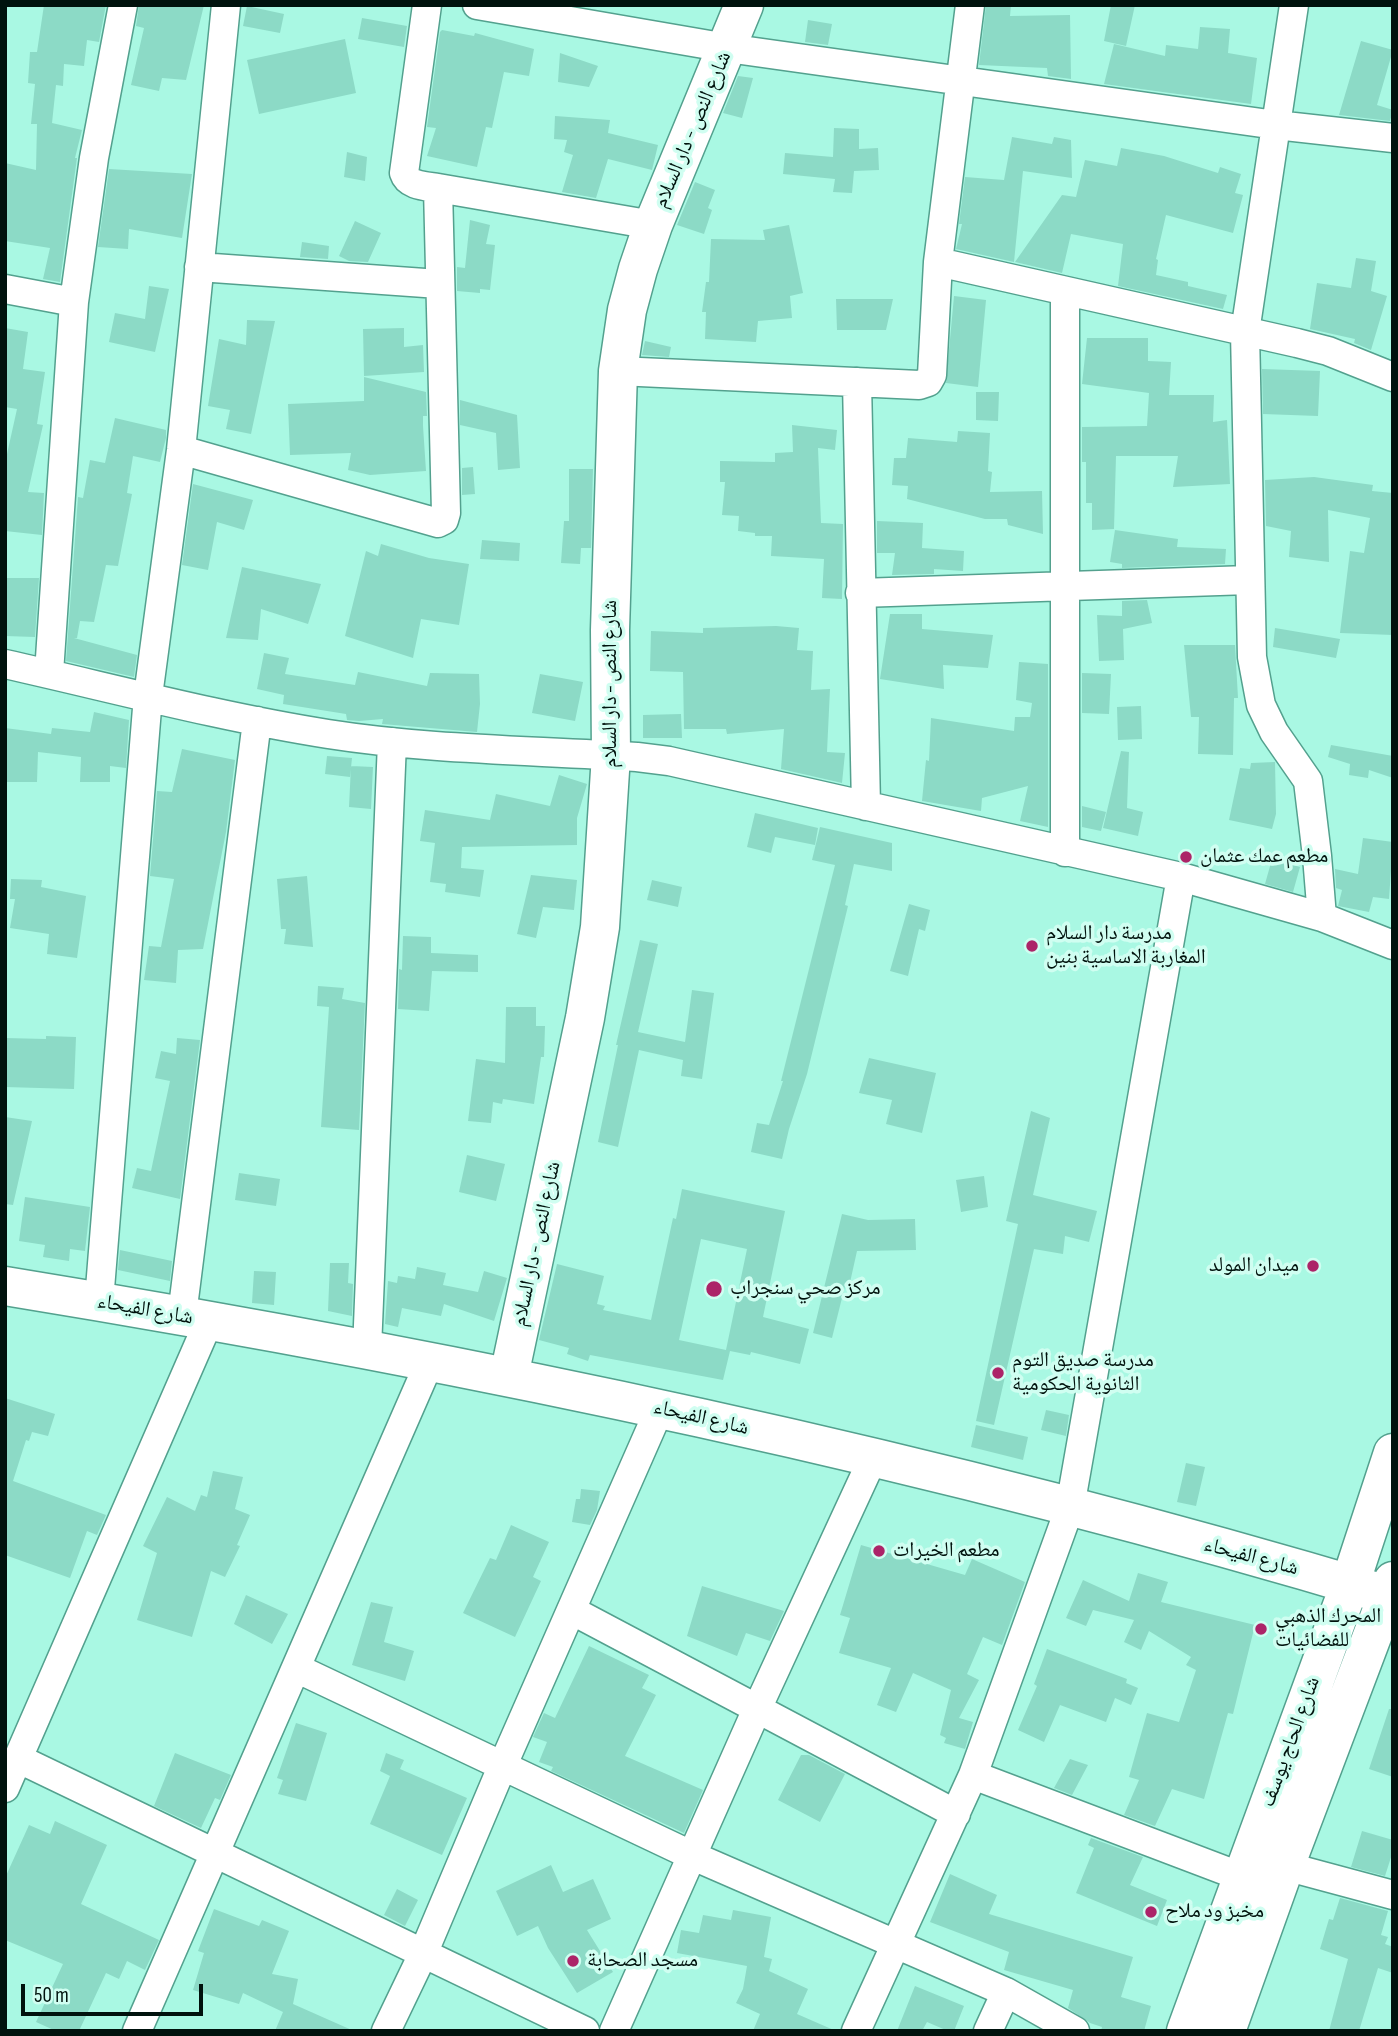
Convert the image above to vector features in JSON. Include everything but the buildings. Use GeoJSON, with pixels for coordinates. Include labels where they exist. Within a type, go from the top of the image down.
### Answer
{"type":"FeatureCollection","features":[{"type":"Feature","properties":{"kind":"street"},"geometry":{"type":"LineString","coordinates":[[49,673],[74,302],[94,158],[123,5]]}},
{"type":"Feature","properties":{"kind":"street"},"geometry":{"type":"LineString","coordinates":[[99,1301],[148,696],[181,450],[226,5]]}},
{"type":"Feature","properties":{"kind":"street"},"geometry":{"type":"LineString","coordinates":[[427,5],[404,173],[406,179],[412,183],[438,188],[653,225]]}},
{"type":"Feature","properties":{"kind":"street"},"geometry":{"type":"LineString","coordinates":[[477,5],[512,8],[727,48],[1276,125],[1393,138]]}},
{"type":"Feature","properties":{"kind":"street","name":"شارع النص - دار السلام"},"geometry":{"type":"LineString","coordinates":[[509,1376],[585,1018],[600,927],[611,755],[610,630],[618,371],[630,300],[653,225],[744,5]]}},
{"type":"Feature","properties":{"kind":"street"},"geometry":{"type":"LineString","coordinates":[[618,371],[919,385],[928,382],[932,375],[938,262],[970,5]]}},
{"type":"Feature","properties":{"kind":"street"},"geometry":{"type":"LineString","coordinates":[[1294,5],[1245,332],[1249,580],[1255,680],[1261,705],[1274,732],[1308,782],[1322,917]]}},
{"type":"Feature","properties":{"kind":"street"},"geometry":{"type":"LineString","coordinates":[[181,450],[438,523],[444,520],[446,513],[438,188]]}},
{"type":"Feature","properties":{"kind":"street"},"geometry":{"type":"LineString","coordinates":[[938,262],[1328,351],[1393,377]]}},
{"type":"Feature","properties":{"kind":"street"},"geometry":{"type":"LineString","coordinates":[[199,267],[439,284]]}},
{"type":"Feature","properties":{"kind":"street"},"geometry":{"type":"LineString","coordinates":[[5,289],[74,302]]}},
{"type":"Feature","properties":{"kind":"street"},"geometry":{"type":"LineString","coordinates":[[1065,292],[1065,852]]}},
{"type":"Feature","properties":{"kind":"street"},"geometry":{"type":"LineString","coordinates":[[857,382],[866,806]]}},
{"type":"Feature","properties":{"kind":"street"},"geometry":{"type":"LineString","coordinates":[[860,593],[1249,580]]}},
{"type":"Feature","properties":{"kind":"street"},"geometry":{"type":"LineString","coordinates":[[5,664],[257,721],[393,743],[611,755],[669,761],[1181,877],[1322,917],[1393,945]]}},
{"type":"Feature","properties":{"kind":"street"},"geometry":{"type":"LineString","coordinates":[[5,1788],[196,1318],[257,721]]}},
{"type":"Feature","properties":{"kind":"street"},"geometry":{"type":"LineString","coordinates":[[367,1349],[393,743]]}},
{"type":"Feature","properties":{"kind":"street"},"geometry":{"type":"LineString","coordinates":[[856,2031],[973,1775],[1070,1507],[1181,877]]}},
{"type":"Feature","properties":{"kind":"street","name":"شارع الفيحاء"},"geometry":{"type":"LineString","coordinates":[[5,1286],[367,1349],[660,1408],[1070,1507],[1350,1584],[1390,1588]]}},
{"type":"Feature","properties":{"kind":"street"},"geometry":{"type":"LineString","coordinates":[[137,2031],[430,1361]]}},
{"type":"Feature","properties":{"kind":"street"},"geometry":{"type":"LineString","coordinates":[[386,2031],[423,1954],[570,1610],[660,1408]]}},
{"type":"Feature","properties":{"kind":"street","name":"شارع الحاج يوسف"},"geometry":{"type":"LineString","coordinates":[[1186,2031],[1350,1584],[1393,1453]]}},
{"type":"Feature","properties":{"kind":"street"},"geometry":{"type":"LineString","coordinates":[[614,2031],[757,1709],[873,1458]]}},
{"type":"Feature","properties":{"kind":"street","name":"شارع الحاج يوسف"},"geometry":{"type":"LineString","coordinates":[[1226,2031],[1390,1588]]}},
{"type":"Feature","properties":{"kind":"street"},"geometry":{"type":"LineString","coordinates":[[570,1610],[956,1814]]}},
{"type":"Feature","properties":{"kind":"street"},"geometry":{"type":"LineString","coordinates":[[296,1668],[693,1856],[1006,1992],[1075,2031]]}},
{"type":"Feature","properties":{"kind":"street"},"geometry":{"type":"LineString","coordinates":[[19,1759],[585,2031]]}},
{"type":"Feature","properties":{"kind":"street"},"geometry":{"type":"LineString","coordinates":[[973,1775],[1242,1877]]}},
{"type":"Feature","properties":{"kind":"street"},"geometry":{"type":"LineString","coordinates":[[1285,1866],[1393,1895]]}},
{"type":"Feature","properties":{"kind":"street"},"geometry":{"type":"LineString","coordinates":[[988,2031],[1006,1992]]}},
{"type":"Feature","properties":{"kind":"place","name":"مطعم عمك عثمان"},"geometry":{"type":"Point","coordinates":[1186,857]}},
{"type":"Feature","properties":{"kind":"place","name":"مدرسة دار السلام المغاربة الاساسية بنين"},"geometry":{"type":"Point","coordinates":[1032,946]}},
{"type":"Feature","properties":{"kind":"place","name":"ميدان المولد"},"geometry":{"type":"Point","coordinates":[1313,1266]}},
{"type":"Feature","properties":{"kind":"place","name":"مركز صحي سنجراب"},"geometry":{"type":"Point","coordinates":[714,1289]}},
{"type":"Feature","properties":{"kind":"place","name":"مدرسة صديق التوم الثانوية الحكومية"},"geometry":{"type":"Point","coordinates":[998,1373]}},
{"type":"Feature","properties":{"kind":"place","name":"مطعم الخيرات"},"geometry":{"type":"Point","coordinates":[879,1551]}},
{"type":"Feature","properties":{"kind":"place","name":"المحرك الذهبي للفضائيات"},"geometry":{"type":"Point","coordinates":[1261,1629]}},
{"type":"Feature","properties":{"kind":"place","name":"مخبز ود ملاح"},"geometry":{"type":"Point","coordinates":[1151,1912]}},
{"type":"Feature","properties":{"kind":"place","name":"مسجد الصحابة"},"geometry":{"type":"Point","coordinates":[573,1961]}}]}
